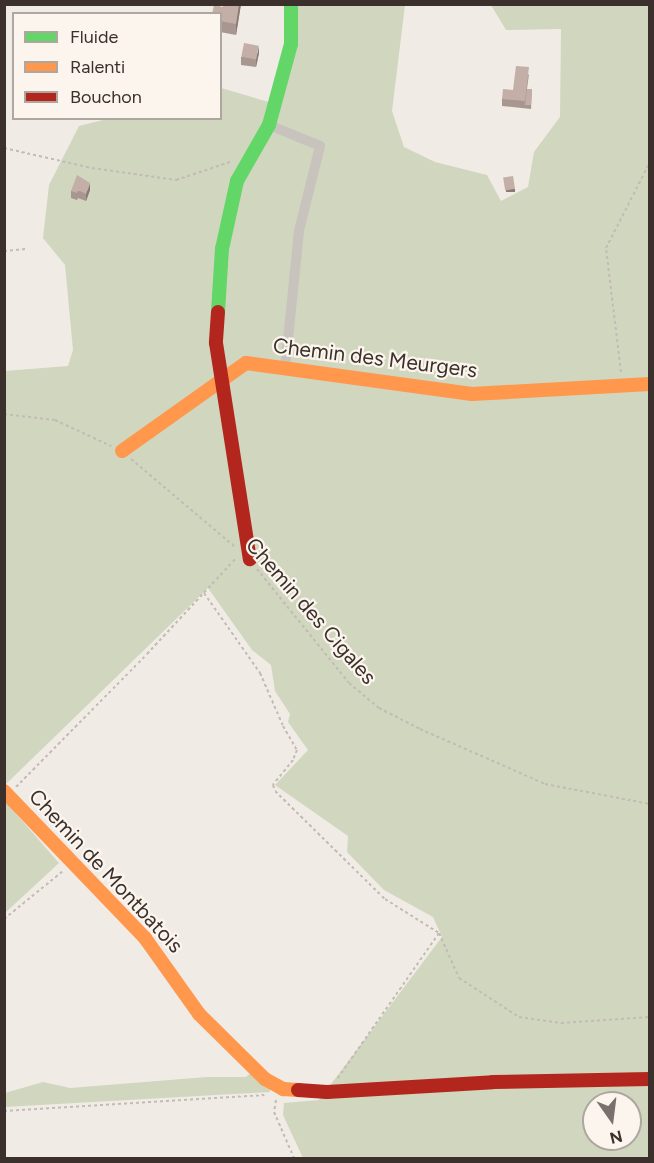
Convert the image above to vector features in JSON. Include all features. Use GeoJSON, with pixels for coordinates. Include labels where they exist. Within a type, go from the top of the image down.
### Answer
{"type":"FeatureCollection","features":[{"type":"Feature","properties":{"kind":"street"},"geometry":{"type":"LineString","coordinates":[[245,556],[216,343],[222,249],[237,181],[269,125],[291,44],[291,4]]}},
{"type":"Feature","properties":{"kind":"street"},"geometry":{"type":"LineString","coordinates":[[269,125],[320,146],[299,231],[285,368]]}},
{"type":"Feature","properties":{"kind":"street","name":"Chemin des Meurgers"},"geometry":{"type":"LineString","coordinates":[[122,451],[220,379],[246,363],[472,394],[650,384]]}},
{"type":"Feature","properties":{"kind":"street","name":"Chemin de Montbatois"},"geometry":{"type":"LineString","coordinates":[[6,793],[156,950],[199,1014],[265,1079],[291,1091],[327,1092],[493,1082],[650,1079]]}},
{"type":"Feature","properties":{"kind":"path"},"geometry":{"type":"LineString","coordinates":[[4,148],[92,168],[176,180],[252,154]]}},
{"type":"Feature","properties":{"kind":"path"},"geometry":{"type":"LineString","coordinates":[[622,384],[606,248],[650,162]]}},
{"type":"Feature","properties":{"kind":"path"},"geometry":{"type":"LineString","coordinates":[[4,251],[26,249]]}},
{"type":"Feature","properties":{"kind":"path","name":"Chemin des Cigales"},"geometry":{"type":"LineString","coordinates":[[4,414],[55,420],[122,451],[245,556],[342,675],[379,708],[545,784],[650,804]]}},
{"type":"Feature","properties":{"kind":"path"},"geometry":{"type":"LineString","coordinates":[[6,793],[204,593],[245,556]]}},
{"type":"Feature","properties":{"kind":"path"},"geometry":{"type":"LineString","coordinates":[[204,593],[260,673],[283,726],[297,750],[293,760],[273,785],[275,791],[385,899],[439,933],[459,978],[519,1017],[561,1023],[650,1017]]}},
{"type":"Feature","properties":{"kind":"path"},"geometry":{"type":"LineString","coordinates":[[4,920],[72,863]]}},
{"type":"Feature","properties":{"kind":"path"},"geometry":{"type":"LineString","coordinates":[[327,1092],[439,933]]}},
{"type":"Feature","properties":{"kind":"path"},"geometry":{"type":"LineString","coordinates":[[291,1091],[280,1096],[273,1108],[294,1158]]}},
{"type":"Feature","properties":{"kind":"path"},"geometry":{"type":"LineString","coordinates":[[4,1111],[267,1095]]}},
{"type":"Feature","properties":{"kind":"green space"},"geometry":{"type":"Polygon","coordinates":[[[285,5],[405,5],[392,111],[404,147],[435,162],[487,175],[501,201],[528,187],[534,152],[560,117],[561,29],[506,30],[491,5],[649,5],[649,1158],[303,1158],[283,1115],[284,1103],[319,1100],[442,937],[433,917],[384,890],[347,852],[348,836],[275,785],[308,750],[288,722],[290,714],[275,691],[271,665],[252,650],[208,588],[5,785],[5,371],[68,366],[73,350],[65,265],[43,238],[49,185],[79,126],[103,120],[222,120],[222,88],[272,103],[284,45],[285,5]]]}},
{"type":"Feature","properties":{"kind":"green space"},"geometry":{"type":"Polygon","coordinates":[[[4,800],[59,863],[5,913],[4,913],[4,800]]]}},
{"type":"Feature","properties":{"kind":"green space"},"geometry":{"type":"Polygon","coordinates":[[[252,1072],[270,1089],[270,1092],[5,1107],[5,1093],[43,1082],[70,1088],[207,1077],[246,1077],[252,1072]]]}},
{"type":"Feature","properties":{"kind":"building"},"geometry":{"type":"Polygon","coordinates":[[[223,4],[239,4],[236,24],[222,21],[222,12],[212,12],[214,5],[223,7],[223,4]]]}},
{"type":"Feature","properties":{"kind":"building"},"geometry":{"type":"Polygon","coordinates":[[[244,43],[259,46],[256,60],[241,57],[244,43]]]}},
{"type":"Feature","properties":{"kind":"building"},"geometry":{"type":"Polygon","coordinates":[[[516,66],[529,67],[525,101],[502,99],[503,89],[513,90],[516,66]]]}},
{"type":"Feature","properties":{"kind":"building"},"geometry":{"type":"Polygon","coordinates":[[[527,89],[532,89],[531,105],[525,105],[527,89]]]}},
{"type":"Feature","properties":{"kind":"building"},"geometry":{"type":"Polygon","coordinates":[[[77,175],[90,183],[86,194],[78,190],[77,193],[71,191],[77,175]]]}},
{"type":"Feature","properties":{"kind":"building"},"geometry":{"type":"Polygon","coordinates":[[[513,176],[515,189],[505,190],[503,178],[513,176]]]}},
{"type":"Feature","properties":{"kind":"traffic: fast"},"geometry":{"type":"LineString","coordinates":[[218,312],[222,249],[237,181],[269,125],[291,44],[291,4]]}},
{"type":"Feature","properties":{"kind":"traffic: slow"},"geometry":{"type":"LineString","coordinates":[[122,451],[246,363],[472,394],[650,384]]}},
{"type":"Feature","properties":{"kind":"traffic: slow"},"geometry":{"type":"LineString","coordinates":[[4,791],[145,938],[199,1014],[265,1079],[283,1089],[298,1090]]}},
{"type":"Feature","properties":{"kind":"traffic: jam"},"geometry":{"type":"LineString","coordinates":[[218,312],[216,343],[250,559]]}},
{"type":"Feature","properties":{"kind":"traffic: jam"},"geometry":{"type":"LineString","coordinates":[[298,1090],[327,1092],[493,1082],[650,1079]]}}]}
